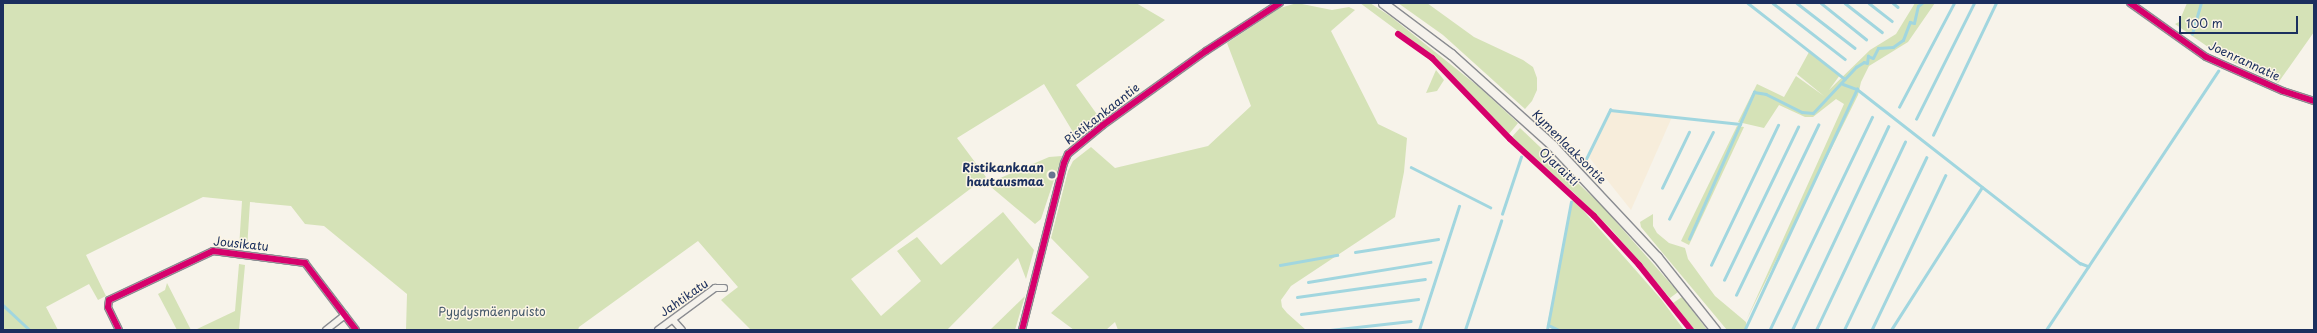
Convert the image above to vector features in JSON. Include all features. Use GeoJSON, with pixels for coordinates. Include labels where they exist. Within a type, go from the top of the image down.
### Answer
{"type":"FeatureCollection","features":[{"type":"Feature","properties":{"kind":"main road","name":"Kymenlaaksontie"},"geometry":{"type":"LineString","coordinates":[[1383,3],[1451,54],[1553,146],[1657,257],[1715,330]]}},
{"type":"Feature","properties":{"kind":"street","name":"Ristikankaantie"},"geometry":{"type":"LineString","coordinates":[[1022,330],[1064,163],[1068,154],[1103,125],[1206,51],[1280,3]]}},
{"type":"Feature","properties":{"kind":"street","name":"Joenrannatie"},"geometry":{"type":"LineString","coordinates":[[2130,3],[2206,57],[2283,91],[2314,101]]}},
{"type":"Feature","properties":{"kind":"street","name":"Jousikatu"},"geometry":{"type":"LineString","coordinates":[[119,330],[108,307],[109,300],[213,251],[305,263],[356,330]]}},
{"type":"Feature","properties":{"kind":"street","name":"Jahtikatu"},"geometry":{"type":"LineString","coordinates":[[658,330],[715,288],[724,288]]}},
{"type":"Feature","properties":{"kind":"street"},"geometry":{"type":"LineString","coordinates":[[326,330],[345,315]]}},
{"type":"Feature","properties":{"kind":"street"},"geometry":{"type":"LineString","coordinates":[[673,320],[682,330]]}},
{"type":"Feature","properties":{"kind":"shaded area"},"geometry":{"type":"Polygon","coordinates":[[[1609,111],[1672,117],[1631,210],[1588,156],[1609,111]]]}},
{"type":"Feature","properties":{"kind":"green space","name":"Pyydysmäenpuisto"},"geometry":{"type":"Polygon","coordinates":[[[3,3],[1136,3],[1165,20],[1076,85],[1101,120],[1076,137],[1044,84],[957,138],[986,177],[851,279],[881,316],[921,281],[897,251],[917,237],[941,265],[1003,212],[1034,250],[1026,279],[1018,258],[947,330],[751,330],[721,300],[738,287],[698,241],[579,327],[578,330],[406,330],[407,294],[324,226],[305,224],[291,206],[250,202],[247,249],[239,248],[242,201],[203,197],[86,255],[106,296],[98,300],[89,284],[46,307],[58,330],[3,330],[3,3]]]}},
{"type":"Feature","properties":{"kind":"green space"},"geometry":{"type":"Polygon","coordinates":[[[1297,3],[1332,10],[1349,7],[1355,10],[1331,31],[1378,124],[1407,138],[1404,172],[1395,217],[1291,286],[1281,300],[1282,307],[1306,330],[1118,330],[1115,322],[1106,330],[1074,330],[1051,313],[1089,277],[1051,238],[1068,171],[1073,161],[1091,147],[1115,168],[1208,146],[1251,106],[1227,43],[1280,8],[1297,3]]]}},
{"type":"Feature","properties":{"kind":"green space"},"geometry":{"type":"Polygon","coordinates":[[[1360,3],[1370,3],[1390,16],[1479,87],[1518,123],[1509,134],[1437,60],[1360,3]]]}},
{"type":"Feature","properties":{"kind":"green space"},"geometry":{"type":"Polygon","coordinates":[[[1398,3],[1427,3],[1474,37],[1523,60],[1533,67],[1537,78],[1537,90],[1532,101],[1525,109],[1443,35],[1398,3]]]}},
{"type":"Feature","properties":{"kind":"green space"},"geometry":{"type":"Polygon","coordinates":[[[1915,3],[1935,3],[1908,42],[1869,66],[1861,82],[1858,95],[1746,321],[1844,104],[1836,99],[1813,117],[1805,117],[1779,105],[1764,128],[1738,122],[1757,84],[1784,97],[1796,76],[1824,96],[1797,74],[1809,52],[1840,75],[1829,90],[1870,50],[1896,34],[1915,3]]]}},
{"type":"Feature","properties":{"kind":"green space"},"geometry":{"type":"Polygon","coordinates":[[[2187,3],[2314,3],[2314,32],[2278,83],[2224,58],[2175,24],[2179,22],[2187,3]]]}},
{"type":"Feature","properties":{"kind":"green space"},"geometry":{"type":"Polygon","coordinates":[[[1436,70],[1444,80],[1437,91],[1426,93],[1436,70]]]}},
{"type":"Feature","properties":{"kind":"green space"},"geometry":{"type":"Polygon","coordinates":[[[1737,126],[1744,127],[1689,245],[1681,241],[1737,126]]]}},
{"type":"Feature","properties":{"kind":"green space"},"geometry":{"type":"Polygon","coordinates":[[[1520,128],[1602,206],[1678,292],[1670,298],[1611,229],[1573,192],[1510,139],[1520,128]]]}},
{"type":"Feature","properties":{"kind":"green space"},"geometry":{"type":"Polygon","coordinates":[[[1062,156],[1041,219],[1035,224],[991,187],[991,182],[1049,157],[1062,156]]]}},
{"type":"Feature","properties":{"kind":"green space"},"geometry":{"type":"Polygon","coordinates":[[[1573,199],[1661,299],[1684,330],[1554,330],[1547,326],[1573,199]]]}},
{"type":"Feature","properties":{"kind":"green space"},"geometry":{"type":"Polygon","coordinates":[[[1653,214],[1653,226],[1657,233],[1669,243],[1685,248],[1688,259],[1715,296],[1746,322],[1747,330],[1727,330],[1641,227],[1640,222],[1653,214]]]}},
{"type":"Feature","properties":{"kind":"green space"},"geometry":{"type":"Polygon","coordinates":[[[239,264],[245,265],[239,330],[195,330],[235,311],[239,264]]]}},
{"type":"Feature","properties":{"kind":"green space"},"geometry":{"type":"Polygon","coordinates":[[[167,283],[191,330],[177,330],[158,294],[165,290],[167,283]]]}},
{"type":"Feature","properties":{"kind":"green space"},"geometry":{"type":"Polygon","coordinates":[[[1025,296],[1015,330],[990,330],[1025,296]]]}},
{"type":"Feature","properties":{"kind":"green space"},"geometry":{"type":"Polygon","coordinates":[[[1682,297],[1707,330],[1693,330],[1673,303],[1682,297]]]}},
{"type":"Feature","properties":{"kind":"waterway"},"geometry":{"type":"LineString","coordinates":[[1748,3],[1845,79]]}},
{"type":"Feature","properties":{"kind":"waterway"},"geometry":{"type":"LineString","coordinates":[[1773,3],[1845,59]]}},
{"type":"Feature","properties":{"kind":"waterway"},"geometry":{"type":"LineString","coordinates":[[1797,3],[1855,48]]}},
{"type":"Feature","properties":{"kind":"waterway"},"geometry":{"type":"LineString","coordinates":[[1821,3],[1866,39]]}},
{"type":"Feature","properties":{"kind":"waterway"},"geometry":{"type":"LineString","coordinates":[[1845,3],[1882,32]]}},
{"type":"Feature","properties":{"kind":"waterway"},"geometry":{"type":"LineString","coordinates":[[1869,3],[1892,21]]}},
{"type":"Feature","properties":{"kind":"waterway"},"geometry":{"type":"LineString","coordinates":[[1893,3],[1898,7]]}},
{"type":"Feature","properties":{"kind":"waterway"},"geometry":{"type":"LineString","coordinates":[[1689,239],[1754,92],[1766,94],[1802,112],[1813,113],[1856,67],[1864,62],[1867,63],[1868,56],[1873,58],[1878,48],[1893,47],[1903,40],[1910,22],[1914,23],[1918,6],[1922,3]]}},
{"type":"Feature","properties":{"kind":"waterway"},"geometry":{"type":"LineString","coordinates":[[1899,107],[1954,3]]}},
{"type":"Feature","properties":{"kind":"waterway"},"geometry":{"type":"LineString","coordinates":[[1916,119],[1974,3]]}},
{"type":"Feature","properties":{"kind":"waterway"},"geometry":{"type":"LineString","coordinates":[[1933,135],[1996,3]]}},
{"type":"Feature","properties":{"kind":"waterway"},"geometry":{"type":"LineString","coordinates":[[2192,34],[2201,3]]}},
{"type":"Feature","properties":{"kind":"waterway"},"geometry":{"type":"LineString","coordinates":[[2046,330],[2218,71]]}},
{"type":"Feature","properties":{"kind":"waterway"},"geometry":{"type":"LineString","coordinates":[[1843,84],[1857,89],[2080,263],[2088,266]]}},
{"type":"Feature","properties":{"kind":"waterway"},"geometry":{"type":"LineString","coordinates":[[1745,329],[1857,89]]}},
{"type":"Feature","properties":{"kind":"waterway"},"geometry":{"type":"LineString","coordinates":[[1586,159],[1610,110],[1740,124]]}},
{"type":"Feature","properties":{"kind":"waterway"},"geometry":{"type":"LineString","coordinates":[[1770,329],[1872,117]]}},
{"type":"Feature","properties":{"kind":"waterway"},"geometry":{"type":"LineString","coordinates":[[1711,265],[1778,125]]}},
{"type":"Feature","properties":{"kind":"waterway"},"geometry":{"type":"LineString","coordinates":[[1736,295],[1818,125]]}},
{"type":"Feature","properties":{"kind":"waterway"},"geometry":{"type":"LineString","coordinates":[[1724,280],[1798,127]]}},
{"type":"Feature","properties":{"kind":"waterway"},"geometry":{"type":"LineString","coordinates":[[1792,330],[1888,127]]}},
{"type":"Feature","properties":{"kind":"waterway"},"geometry":{"type":"LineString","coordinates":[[1662,188],[1689,132]]}},
{"type":"Feature","properties":{"kind":"waterway"},"geometry":{"type":"LineString","coordinates":[[1669,219],[1713,132]]}},
{"type":"Feature","properties":{"kind":"waterway"},"geometry":{"type":"LineString","coordinates":[[1816,330],[1905,142]]}},
{"type":"Feature","properties":{"kind":"waterway"},"geometry":{"type":"LineString","coordinates":[[1502,214],[1521,157]]}},
{"type":"Feature","properties":{"kind":"waterway"},"geometry":{"type":"LineString","coordinates":[[1844,330],[1926,158]]}},
{"type":"Feature","properties":{"kind":"waterway"},"geometry":{"type":"LineString","coordinates":[[1411,167],[1490,207]]}},
{"type":"Feature","properties":{"kind":"waterway"},"geometry":{"type":"LineString","coordinates":[[1872,329],[1945,176]]}},
{"type":"Feature","properties":{"kind":"waterway"},"geometry":{"type":"LineString","coordinates":[[1891,330],[1982,187]]}},
{"type":"Feature","properties":{"kind":"waterway"},"geometry":{"type":"LineString","coordinates":[[1547,330],[1571,202]]}},
{"type":"Feature","properties":{"kind":"waterway"},"geometry":{"type":"LineString","coordinates":[[1419,330],[1459,206]]}},
{"type":"Feature","properties":{"kind":"waterway"},"geometry":{"type":"LineString","coordinates":[[1465,330],[1501,221]]}},
{"type":"Feature","properties":{"kind":"waterway"},"geometry":{"type":"LineString","coordinates":[[1355,252],[1438,239]]}},
{"type":"Feature","properties":{"kind":"waterway"},"geometry":{"type":"LineString","coordinates":[[1280,265],[1337,255]]}},
{"type":"Feature","properties":{"kind":"waterway"},"geometry":{"type":"LineString","coordinates":[[1308,282],[1430,262]]}},
{"type":"Feature","properties":{"kind":"waterway"},"geometry":{"type":"LineString","coordinates":[[1297,297],[1425,279]]}},
{"type":"Feature","properties":{"kind":"waterway"},"geometry":{"type":"LineString","coordinates":[[1301,314],[1418,299]]}},
{"type":"Feature","properties":{"kind":"waterway"},"geometry":{"type":"LineString","coordinates":[[3,305],[30,330]]}},
{"type":"Feature","properties":{"kind":"waterway"},"geometry":{"type":"LineString","coordinates":[[1330,330],[1410,321]]}},
{"type":"Feature","properties":{"kind":"waterway"},"geometry":{"type":"LineString","coordinates":[[1548,325],[1559,330]]}},
{"type":"Feature","properties":{"kind":"cycle path"},"geometry":{"type":"LineString","coordinates":[[1022,330],[1064,163],[1068,154],[1103,125],[1206,51],[1280,3]]}},
{"type":"Feature","properties":{"kind":"cycle path"},"geometry":{"type":"LineString","coordinates":[[2130,3],[2206,57],[2283,91],[2314,101]]}},
{"type":"Feature","properties":{"kind":"cycle path","name":"Ojaraitti"},"geometry":{"type":"LineString","coordinates":[[1398,34],[1432,58],[1510,139],[1594,216],[1639,265],[1691,330]]}},
{"type":"Feature","properties":{"kind":"cycle path"},"geometry":{"type":"LineString","coordinates":[[119,330],[108,307],[109,300],[213,251],[305,263],[356,330]]}},
{"type":"Feature","properties":{"kind":"place","name":"Ristikankaan hautausmaa"},"geometry":{"type":"Point","coordinates":[1052,175]}}]}
